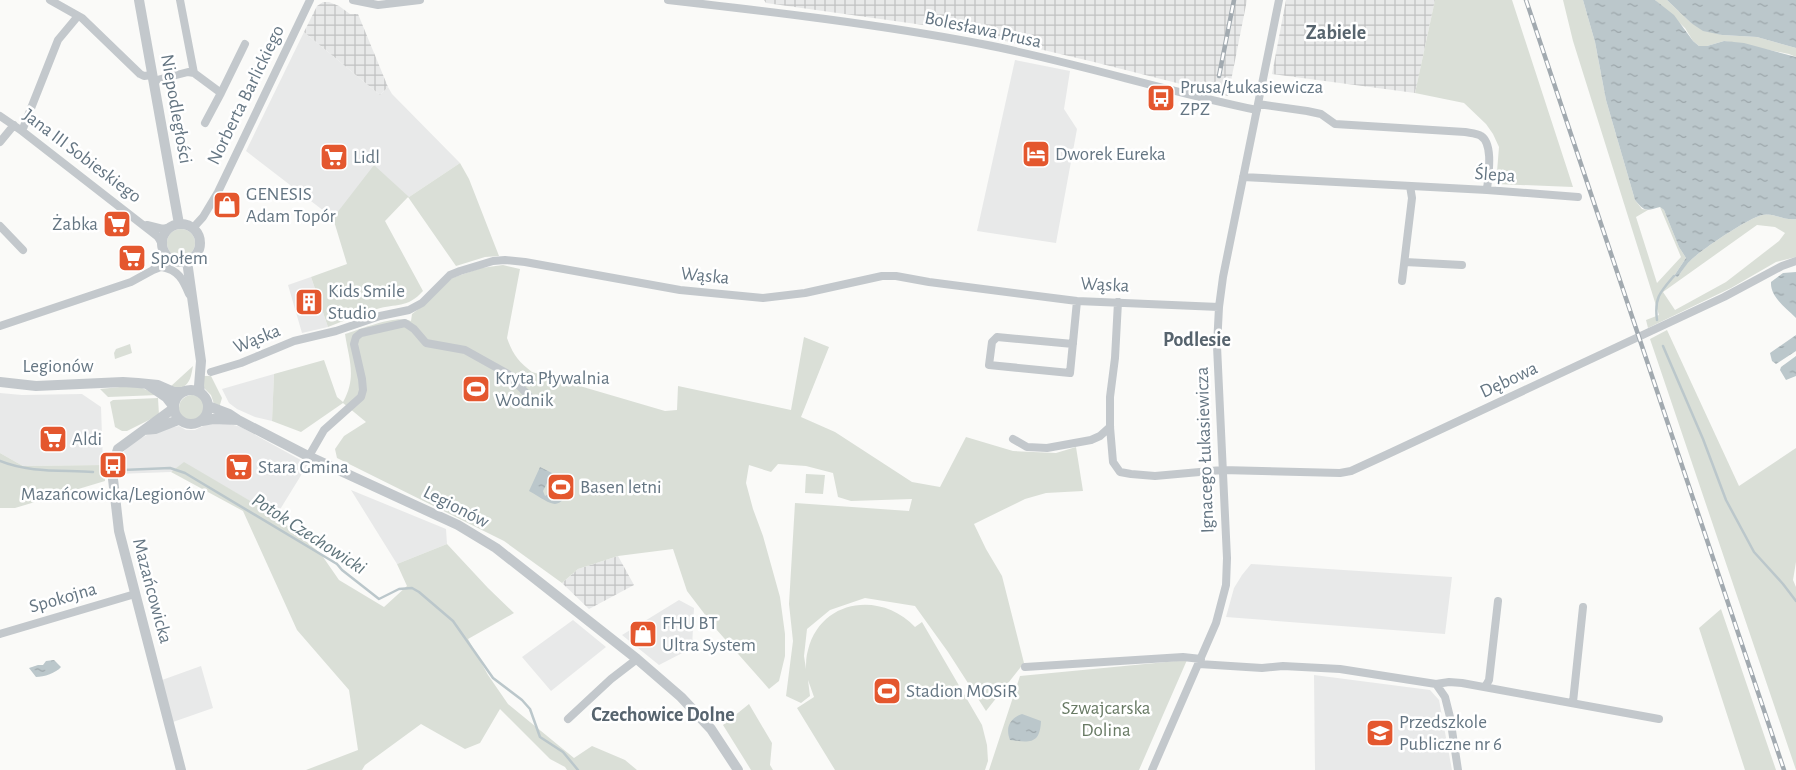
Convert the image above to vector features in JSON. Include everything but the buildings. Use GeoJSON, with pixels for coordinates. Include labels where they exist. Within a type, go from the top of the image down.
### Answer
{"type":"FeatureCollection","features":[{"type":"Feature","properties":{"kind":"street"},"geometry":{"type":"LineString","coordinates":[[50,0],[78,16],[140,74],[153,78],[194,73],[221,93]]}},
{"type":"Feature","properties":{"kind":"street","name":"Niepodległości"},"geometry":{"type":"LineString","coordinates":[[139,0],[153,78],[175,226]]}},
{"type":"Feature","properties":{"kind":"street"},"geometry":{"type":"LineString","coordinates":[[180,0],[194,73]]}},
{"type":"Feature","properties":{"kind":"street","name":"Norberta Barlickiego"},"geometry":{"type":"LineString","coordinates":[[193,228],[203,217],[218,192],[310,0]]}},
{"type":"Feature","properties":{"kind":"street"},"geometry":{"type":"LineString","coordinates":[[353,0],[378,5],[420,0]]}},
{"type":"Feature","properties":{"kind":"street","name":"Bolesława Prusa"},"geometry":{"type":"LineString","coordinates":[[668,0],[773,12],[983,44],[1258,107],[1322,114],[1335,124],[1466,132],[1480,135],[1488,147],[1487,190]]}},
{"type":"Feature","properties":{"kind":"street","name":"Ignacego Łukasiewicza"},"geometry":{"type":"LineString","coordinates":[[1152,770],[1216,623],[1226,585],[1227,558],[1217,346],[1219,307],[1223,277],[1279,0]]}},
{"type":"Feature","properties":{"kind":"street"},"geometry":{"type":"LineString","coordinates":[[22,131],[58,40],[78,16]]}},
{"type":"Feature","properties":{"kind":"street"},"geometry":{"type":"LineString","coordinates":[[205,123],[245,44]]}},
{"type":"Feature","properties":{"kind":"street","name":"Jana III Sobieskiego"},"geometry":{"type":"LineString","coordinates":[[0,116],[142,223],[157,236],[163,247]]}},
{"type":"Feature","properties":{"kind":"street"},"geometry":{"type":"LineString","coordinates":[[0,142],[14,125]]}},
{"type":"Feature","properties":{"kind":"street","name":"Ślepa"},"geometry":{"type":"LineString","coordinates":[[1243,177],[1487,190],[1578,197]]}},
{"type":"Feature","properties":{"kind":"street"},"geometry":{"type":"LineString","coordinates":[[1402,281],[1412,198],[1410,186]]}},
{"type":"Feature","properties":{"kind":"street","name":"Jana III Sobieskiego"},"geometry":{"type":"LineString","coordinates":[[142,223],[156,228],[175,226]]}},
{"type":"Feature","properties":{"kind":"street"},"geometry":{"type":"LineString","coordinates":[[0,326],[131,282],[162,266],[192,259],[200,247],[198,234],[193,228],[188,225],[175,226],[164,234],[161,260],[154,270]]}},
{"type":"Feature","properties":{"kind":"street"},"geometry":{"type":"LineString","coordinates":[[0,226],[23,250]]}},
{"type":"Feature","properties":{"kind":"street"},"geometry":{"type":"LineString","coordinates":[[163,247],[170,258],[182,261]]}},
{"type":"Feature","properties":{"kind":"street","name":"Wąska"},"geometry":{"type":"LineString","coordinates":[[211,372],[241,363],[294,341],[336,331],[380,316],[406,311],[422,303],[450,275],[476,265],[505,260],[680,290],[763,298],[805,293],[882,276],[896,276],[1077,301],[1219,307]]}},
{"type":"Feature","properties":{"kind":"street"},"geometry":{"type":"LineString","coordinates":[[147,384],[166,397],[173,407],[178,420],[183,423],[193,425],[202,421],[206,416],[208,406],[200,392],[199,386],[200,361],[192,301],[182,261]]}},
{"type":"Feature","properties":{"kind":"street","name":"Dębowa"},"geometry":{"type":"LineString","coordinates":[[1118,302],[1115,358],[1110,397],[1110,428],[1113,462],[1120,472],[1143,476],[1164,476],[1222,470],[1330,473],[1351,471],[1724,297],[1782,266],[1796,261]]}},
{"type":"Feature","properties":{"kind":"street"},"geometry":{"type":"LineString","coordinates":[[1405,262],[1462,265]]}},
{"type":"Feature","properties":{"kind":"street"},"geometry":{"type":"LineString","coordinates":[[162,266],[177,272],[183,280],[192,301]]}},
{"type":"Feature","properties":{"kind":"street"},"geometry":{"type":"LineString","coordinates":[[1073,344],[1005,336],[997,337],[992,342],[989,365],[1070,373],[1073,344],[1077,301]]}},
{"type":"Feature","properties":{"kind":"street"},"geometry":{"type":"LineString","coordinates":[[405,323],[406,311]]}},
{"type":"Feature","properties":{"kind":"street"},"geometry":{"type":"LineString","coordinates":[[309,456],[324,430],[362,397],[362,379],[354,344],[356,337],[361,334],[405,323],[414,329],[426,342],[464,350],[508,374],[529,396]]}},
{"type":"Feature","properties":{"kind":"street"},"geometry":{"type":"LineString","coordinates":[[173,407],[178,396],[192,382],[198,351]]}},
{"type":"Feature","properties":{"kind":"street","name":"Legionów"},"geometry":{"type":"LineString","coordinates":[[0,382],[36,386],[123,382],[158,385],[174,392],[184,391]]}},
{"type":"Feature","properties":{"kind":"street"},"geometry":{"type":"LineString","coordinates":[[184,391],[200,392]]}},
{"type":"Feature","properties":{"kind":"street","name":"Legionów"},"geometry":{"type":"LineString","coordinates":[[208,406],[230,414],[238,420],[309,456],[441,517],[478,536],[512,559],[637,659],[695,710],[711,728],[738,770]]}},
{"type":"Feature","properties":{"kind":"street","name":"Mazańcowicka"},"geometry":{"type":"LineString","coordinates":[[173,407],[118,449],[113,465],[114,500],[119,531],[181,770]]}},
{"type":"Feature","properties":{"kind":"street","name":"Legionów"},"geometry":{"type":"LineString","coordinates":[[202,421],[213,419],[238,420]]}},
{"type":"Feature","properties":{"kind":"street","name":"Mazańcowicka"},"geometry":{"type":"LineString","coordinates":[[143,430],[156,429],[178,420]]}},
{"type":"Feature","properties":{"kind":"street"},"geometry":{"type":"LineString","coordinates":[[1013,439],[1027,447],[1047,448],[1091,440],[1110,428]]}},
{"type":"Feature","properties":{"kind":"street","name":"Spokojna"},"geometry":{"type":"LineString","coordinates":[[0,634],[135,594]]}},
{"type":"Feature","properties":{"kind":"street"},"geometry":{"type":"LineString","coordinates":[[1485,687],[1489,680],[1498,601]]}},
{"type":"Feature","properties":{"kind":"street"},"geometry":{"type":"LineString","coordinates":[[1572,702],[1583,607]]}},
{"type":"Feature","properties":{"kind":"street"},"geometry":{"type":"LineString","coordinates":[[1025,667],[1183,657],[1200,662],[1262,668],[1283,666],[1340,669],[1436,684],[1449,682],[1485,687],[1659,718]]}},
{"type":"Feature","properties":{"kind":"street"},"geometry":{"type":"LineString","coordinates":[[568,719],[610,679],[637,659]]}},
{"type":"Feature","properties":{"kind":"street"},"geometry":{"type":"LineString","coordinates":[[1436,684],[1445,697],[1458,770]]}},
{"type":"Feature","properties":{"kind":"shaded area"},"geometry":{"type":"Polygon","coordinates":[[[764,0],[1247,0],[1228,96],[959,30],[766,3],[764,0]]]}},
{"type":"Feature","properties":{"kind":"shaded area"},"geometry":{"type":"Polygon","coordinates":[[[1286,0],[1435,0],[1415,93],[1272,74],[1286,0]]]}},
{"type":"Feature","properties":{"kind":"shaded area"},"geometry":{"type":"Polygon","coordinates":[[[323,2],[339,6],[350,14],[358,14],[388,87],[380,95],[304,32],[317,6],[323,2]]]}},
{"type":"Feature","properties":{"kind":"shaded area"},"geometry":{"type":"Polygon","coordinates":[[[304,32],[380,95],[388,87],[392,94],[460,163],[409,197],[338,212],[333,218],[246,151],[304,32]]]}},
{"type":"Feature","properties":{"kind":"shaded area"},"geometry":{"type":"Polygon","coordinates":[[[1015,60],[1070,71],[1064,109],[1077,129],[1056,243],[977,231],[1015,60]]]}},
{"type":"Feature","properties":{"kind":"shaded area"},"geometry":{"type":"Polygon","coordinates":[[[311,277],[328,327],[302,333],[288,285],[311,277]]]}},
{"type":"Feature","properties":{"kind":"shaded area"},"geometry":{"type":"Polygon","coordinates":[[[274,374],[272,421],[255,417],[237,409],[229,403],[222,389],[274,374]]]}},
{"type":"Feature","properties":{"kind":"shaded area"},"geometry":{"type":"Polygon","coordinates":[[[0,393],[22,395],[82,394],[101,407],[103,465],[23,466],[0,453],[0,393]]]}},
{"type":"Feature","properties":{"kind":"shaded area"},"geometry":{"type":"Polygon","coordinates":[[[209,423],[226,423],[241,427],[308,464],[276,516],[184,463],[171,472],[116,474],[118,459],[131,443],[155,431],[179,426],[186,430],[195,430],[209,423]]]}},
{"type":"Feature","properties":{"kind":"shaded area"},"geometry":{"type":"Polygon","coordinates":[[[351,490],[446,529],[447,544],[397,564],[351,490]]]}},
{"type":"Feature","properties":{"kind":"shaded area"},"geometry":{"type":"Polygon","coordinates":[[[618,556],[634,585],[589,609],[562,583],[578,569],[618,556]]]}},
{"type":"Feature","properties":{"kind":"shaded area"},"geometry":{"type":"Polygon","coordinates":[[[1251,564],[1452,577],[1445,634],[1226,617],[1234,588],[1251,564]]]}},
{"type":"Feature","properties":{"kind":"shaded area"},"geometry":{"type":"Polygon","coordinates":[[[679,600],[694,608],[692,648],[659,665],[622,635],[679,600]]]}},
{"type":"Feature","properties":{"kind":"shaded area"},"geometry":{"type":"Polygon","coordinates":[[[573,620],[606,647],[551,691],[522,657],[573,620]]]}},
{"type":"Feature","properties":{"kind":"shaded area"},"geometry":{"type":"Polygon","coordinates":[[[201,666],[213,708],[173,722],[162,680],[201,666]]]}},
{"type":"Feature","properties":{"kind":"shaded area","name":"Przedszkole Publiczne nr 6"},"geometry":{"type":"Polygon","coordinates":[[[1314,675],[1430,690],[1439,700],[1452,770],[1315,770],[1314,675]]]}},
{"type":"Feature","properties":{"kind":"green space"},"geometry":{"type":"Polygon","coordinates":[[[1435,0],[1512,0],[1573,187],[1496,184],[1499,147],[1486,124],[1464,103],[1415,93],[1435,0]]]}},
{"type":"Feature","properties":{"kind":"green space"},"geometry":{"type":"Polygon","coordinates":[[[1563,0],[1583,0],[1595,42],[1606,100],[1635,200],[1642,209],[1648,210],[1636,217],[1657,283],[1681,257],[1660,207],[1664,210],[1679,247],[1686,258],[1674,276],[1678,277],[1690,261],[1715,241],[1746,222],[1766,214],[1796,219],[1796,257],[1776,262],[1731,288],[1648,328],[1646,320],[1659,315],[1573,41],[1563,0]],[[1757,225],[1663,292],[1675,310],[1726,282],[1779,241],[1785,233],[1775,227],[1757,225]]]}},
{"type":"Feature","properties":{"kind":"green space"},"geometry":{"type":"Polygon","coordinates":[[[1655,0],[1667,0],[1691,23],[1722,35],[1757,37],[1796,48],[1796,57],[1724,41],[1707,46],[1699,46],[1693,41],[1685,28],[1655,0]]]}},
{"type":"Feature","properties":{"kind":"green space"},"geometry":{"type":"Polygon","coordinates":[[[460,163],[469,179],[499,256],[485,257],[456,266],[408,197],[385,221],[423,291],[412,301],[377,309],[328,327],[311,277],[347,264],[333,218],[374,165],[409,197],[460,163]]]}},
{"type":"Feature","properties":{"kind":"green space"},"geometry":{"type":"Polygon","coordinates":[[[181,229],[191,233],[195,243],[191,253],[181,257],[171,253],[167,243],[171,233],[181,229]]]}},
{"type":"Feature","properties":{"kind":"green space"},"geometry":{"type":"Polygon","coordinates":[[[503,265],[520,269],[507,338],[517,358],[532,372],[665,411],[677,410],[678,386],[791,410],[804,337],[829,347],[801,417],[835,432],[912,482],[940,487],[966,437],[1013,451],[1056,453],[1076,447],[1083,491],[1046,493],[1025,499],[974,524],[1002,576],[1024,663],[986,711],[948,652],[915,606],[865,598],[830,610],[807,629],[804,656],[806,669],[807,652],[815,633],[825,620],[839,611],[854,606],[870,605],[886,608],[901,616],[915,627],[922,622],[982,725],[987,745],[988,761],[985,770],[835,770],[797,708],[814,697],[808,680],[810,696],[801,703],[786,696],[793,641],[789,604],[795,503],[909,511],[912,499],[851,501],[838,497],[833,473],[806,466],[778,464],[771,472],[749,465],[746,483],[780,597],[785,634],[785,656],[779,681],[769,689],[716,629],[687,591],[673,549],[618,556],[578,569],[562,583],[504,541],[337,458],[335,449],[344,436],[366,422],[343,403],[301,432],[272,421],[274,374],[324,360],[337,397],[343,402],[351,376],[345,334],[397,319],[411,321],[412,314],[452,278],[481,268],[503,265]]]}},
{"type":"Feature","properties":{"kind":"green space"},"geometry":{"type":"Polygon","coordinates":[[[1667,330],[1739,486],[1796,448],[1796,562],[1793,580],[1796,587],[1796,770],[1650,339],[1667,330]]]}},
{"type":"Feature","properties":{"kind":"green space"},"geometry":{"type":"Polygon","coordinates":[[[130,344],[132,353],[115,359],[114,353],[116,349],[130,344]]]}},
{"type":"Feature","properties":{"kind":"green space"},"geometry":{"type":"Polygon","coordinates":[[[193,366],[190,378],[185,386],[182,388],[170,387],[193,366]]]}},
{"type":"Feature","properties":{"kind":"green space"},"geometry":{"type":"Polygon","coordinates":[[[202,376],[211,376],[222,398],[219,408],[214,404],[211,395],[204,388],[202,376]]]}},
{"type":"Feature","properties":{"kind":"green space"},"geometry":{"type":"Polygon","coordinates":[[[130,386],[142,388],[158,395],[108,397],[100,389],[130,386]]]}},
{"type":"Feature","properties":{"kind":"green space"},"geometry":{"type":"Polygon","coordinates":[[[192,395],[201,399],[205,408],[201,417],[192,421],[183,417],[179,408],[183,399],[192,395]]]}},
{"type":"Feature","properties":{"kind":"green space"},"geometry":{"type":"Polygon","coordinates":[[[158,398],[159,415],[127,431],[122,431],[115,427],[110,402],[113,400],[158,398]]]}},
{"type":"Feature","properties":{"kind":"green space"},"geometry":{"type":"Polygon","coordinates":[[[0,453],[23,466],[103,465],[105,481],[15,508],[0,508],[0,453]]]}},
{"type":"Feature","properties":{"kind":"green space"},"geometry":{"type":"Polygon","coordinates":[[[184,462],[276,516],[321,554],[339,580],[384,607],[407,586],[397,564],[447,544],[514,613],[468,639],[488,675],[508,704],[574,758],[592,746],[625,760],[637,770],[567,770],[550,759],[500,709],[480,743],[465,749],[421,724],[365,765],[362,770],[306,770],[358,750],[349,690],[297,630],[243,511],[171,472],[184,462]]]}},
{"type":"Feature","properties":{"kind":"green space"},"geometry":{"type":"Polygon","coordinates":[[[806,474],[825,475],[823,494],[805,493],[806,474]]]}},
{"type":"Feature","properties":{"kind":"green space"},"geometry":{"type":"Polygon","coordinates":[[[1721,609],[1776,770],[1745,770],[1699,628],[1721,609]]]}},
{"type":"Feature","properties":{"kind":"green space","name":"Szwajcarska Dolina"},"geometry":{"type":"Polygon","coordinates":[[[1187,660],[1139,770],[989,770],[1020,676],[1187,660]]]}},
{"type":"Feature","properties":{"kind":"green space"},"geometry":{"type":"Polygon","coordinates":[[[749,704],[772,743],[770,765],[773,770],[751,770],[723,725],[749,704]]]}},
{"type":"Feature","properties":{"kind":"water"},"geometry":{"type":"Polygon","coordinates":[[[1583,0],[1655,0],[1674,15],[1693,41],[1699,46],[1707,46],[1724,41],[1744,43],[1796,57],[1796,219],[1766,214],[1755,218],[1706,248],[1690,261],[1678,277],[1674,276],[1686,258],[1679,247],[1664,210],[1660,207],[1646,210],[1635,200],[1606,100],[1595,42],[1583,0]]]}},
{"type":"Feature","properties":{"kind":"water"},"geometry":{"type":"Polygon","coordinates":[[[1667,0],[1796,0],[1796,48],[1757,37],[1722,35],[1703,31],[1691,23],[1667,0]]]}},
{"type":"Feature","properties":{"kind":"water"},"geometry":{"type":"Polygon","coordinates":[[[1796,272],[1796,318],[1773,293],[1771,282],[1783,273],[1796,272]]]}},
{"type":"Feature","properties":{"kind":"water"},"geometry":{"type":"Polygon","coordinates":[[[1796,335],[1796,351],[1776,364],[1772,361],[1770,353],[1796,335]]]}},
{"type":"Feature","properties":{"kind":"water"},"geometry":{"type":"Polygon","coordinates":[[[1796,356],[1796,376],[1786,380],[1780,370],[1781,367],[1796,356]]]}},
{"type":"Feature","properties":{"kind":"water","name":"Basen letni"},"geometry":{"type":"Polygon","coordinates":[[[540,467],[552,473],[543,491],[545,496],[550,493],[549,490],[556,475],[573,483],[568,493],[559,503],[550,503],[529,491],[540,467]]]}},
{"type":"Feature","properties":{"kind":"water"},"geometry":{"type":"Polygon","coordinates":[[[54,660],[61,667],[46,675],[36,677],[29,668],[43,665],[46,661],[54,660]]]}},
{"type":"Feature","properties":{"kind":"water"},"geometry":{"type":"Polygon","coordinates":[[[1022,714],[1041,721],[1039,734],[1033,740],[1023,742],[1010,740],[1008,727],[1014,718],[1022,714]]]}},
{"type":"Feature","properties":{"kind":"waterway"},"geometry":{"type":"LineString","coordinates":[[1657,320],[1657,301],[1674,276]]}},
{"type":"Feature","properties":{"kind":"waterway"},"geometry":{"type":"LineString","coordinates":[[1663,346],[1703,439],[1726,500],[1754,552],[1796,601]]}},
{"type":"Feature","properties":{"kind":"waterway","name":"Potok Czechowicki"},"geometry":{"type":"LineString","coordinates":[[0,461],[22,468],[93,472]]}},
{"type":"Feature","properties":{"kind":"waterway","name":"Potok Czechowicki"},"geometry":{"type":"LineString","coordinates":[[123,470],[170,468],[185,473],[337,564],[379,599],[399,589],[412,588],[419,592],[453,621],[493,678],[522,700],[530,709],[540,737],[563,752],[578,770]]}},
{"type":"Feature","properties":{"kind":"railway"},"geometry":{"type":"LineString","coordinates":[[1219,76],[1234,0]]}},
{"type":"Feature","properties":{"kind":"railway"},"geometry":{"type":"LineString","coordinates":[[1526,0],[1784,770]]}},
{"type":"Feature","properties":{"kind":"place","name":"Prusa/Łukasiewicza ZPZ"},"geometry":{"type":"Point","coordinates":[1161,98]}},
{"type":"Feature","properties":{"kind":"place","name":"Dworek Eureka"},"geometry":{"type":"Point","coordinates":[1036,154]}},
{"type":"Feature","properties":{"kind":"place","name":"Lidl"},"geometry":{"type":"Point","coordinates":[334,157]}},
{"type":"Feature","properties":{"kind":"place","name":"GENESIS Adam Topór"},"geometry":{"type":"Point","coordinates":[227,205]}},
{"type":"Feature","properties":{"kind":"place","name":"Żabka"},"geometry":{"type":"Point","coordinates":[117,224]}},
{"type":"Feature","properties":{"kind":"place","name":"Społem"},"geometry":{"type":"Point","coordinates":[132,258]}},
{"type":"Feature","properties":{"kind":"place","name":"Kids Smile Studio"},"geometry":{"type":"Point","coordinates":[309,302]}},
{"type":"Feature","properties":{"kind":"place","name":"Kryta Pływalnia Wodnik"},"geometry":{"type":"Point","coordinates":[476,389]}},
{"type":"Feature","properties":{"kind":"place","name":"Aldi"},"geometry":{"type":"Point","coordinates":[53,439]}},
{"type":"Feature","properties":{"kind":"place","name":"Mazańcowicka/Legionów"},"geometry":{"type":"Point","coordinates":[113,465]}},
{"type":"Feature","properties":{"kind":"place","name":"Stara Gmina"},"geometry":{"type":"Point","coordinates":[239,467]}},
{"type":"Feature","properties":{"kind":"place","name":"Basen letni"},"geometry":{"type":"Point","coordinates":[561,487]}},
{"type":"Feature","properties":{"kind":"place","name":"FHU BT Ultra System"},"geometry":{"type":"Point","coordinates":[643,634]}},
{"type":"Feature","properties":{"kind":"place","name":"Stadion MOSiR"},"geometry":{"type":"Point","coordinates":[887,691]}},
{"type":"Feature","properties":{"kind":"place","name":"Przedszkole Publiczne nr 6"},"geometry":{"type":"Point","coordinates":[1380,733]}},
{"type":"Feature","properties":{"kind":"district","name":"Zabiele"},"geometry":{"type":"Point","coordinates":[1336,33]}},
{"type":"Feature","properties":{"kind":"district","name":"Podlesie"},"geometry":{"type":"Point","coordinates":[1197,340]}},
{"type":"Feature","properties":{"kind":"district","name":"Czechowice Dolne"},"geometry":{"type":"Point","coordinates":[663,715]}}]}
